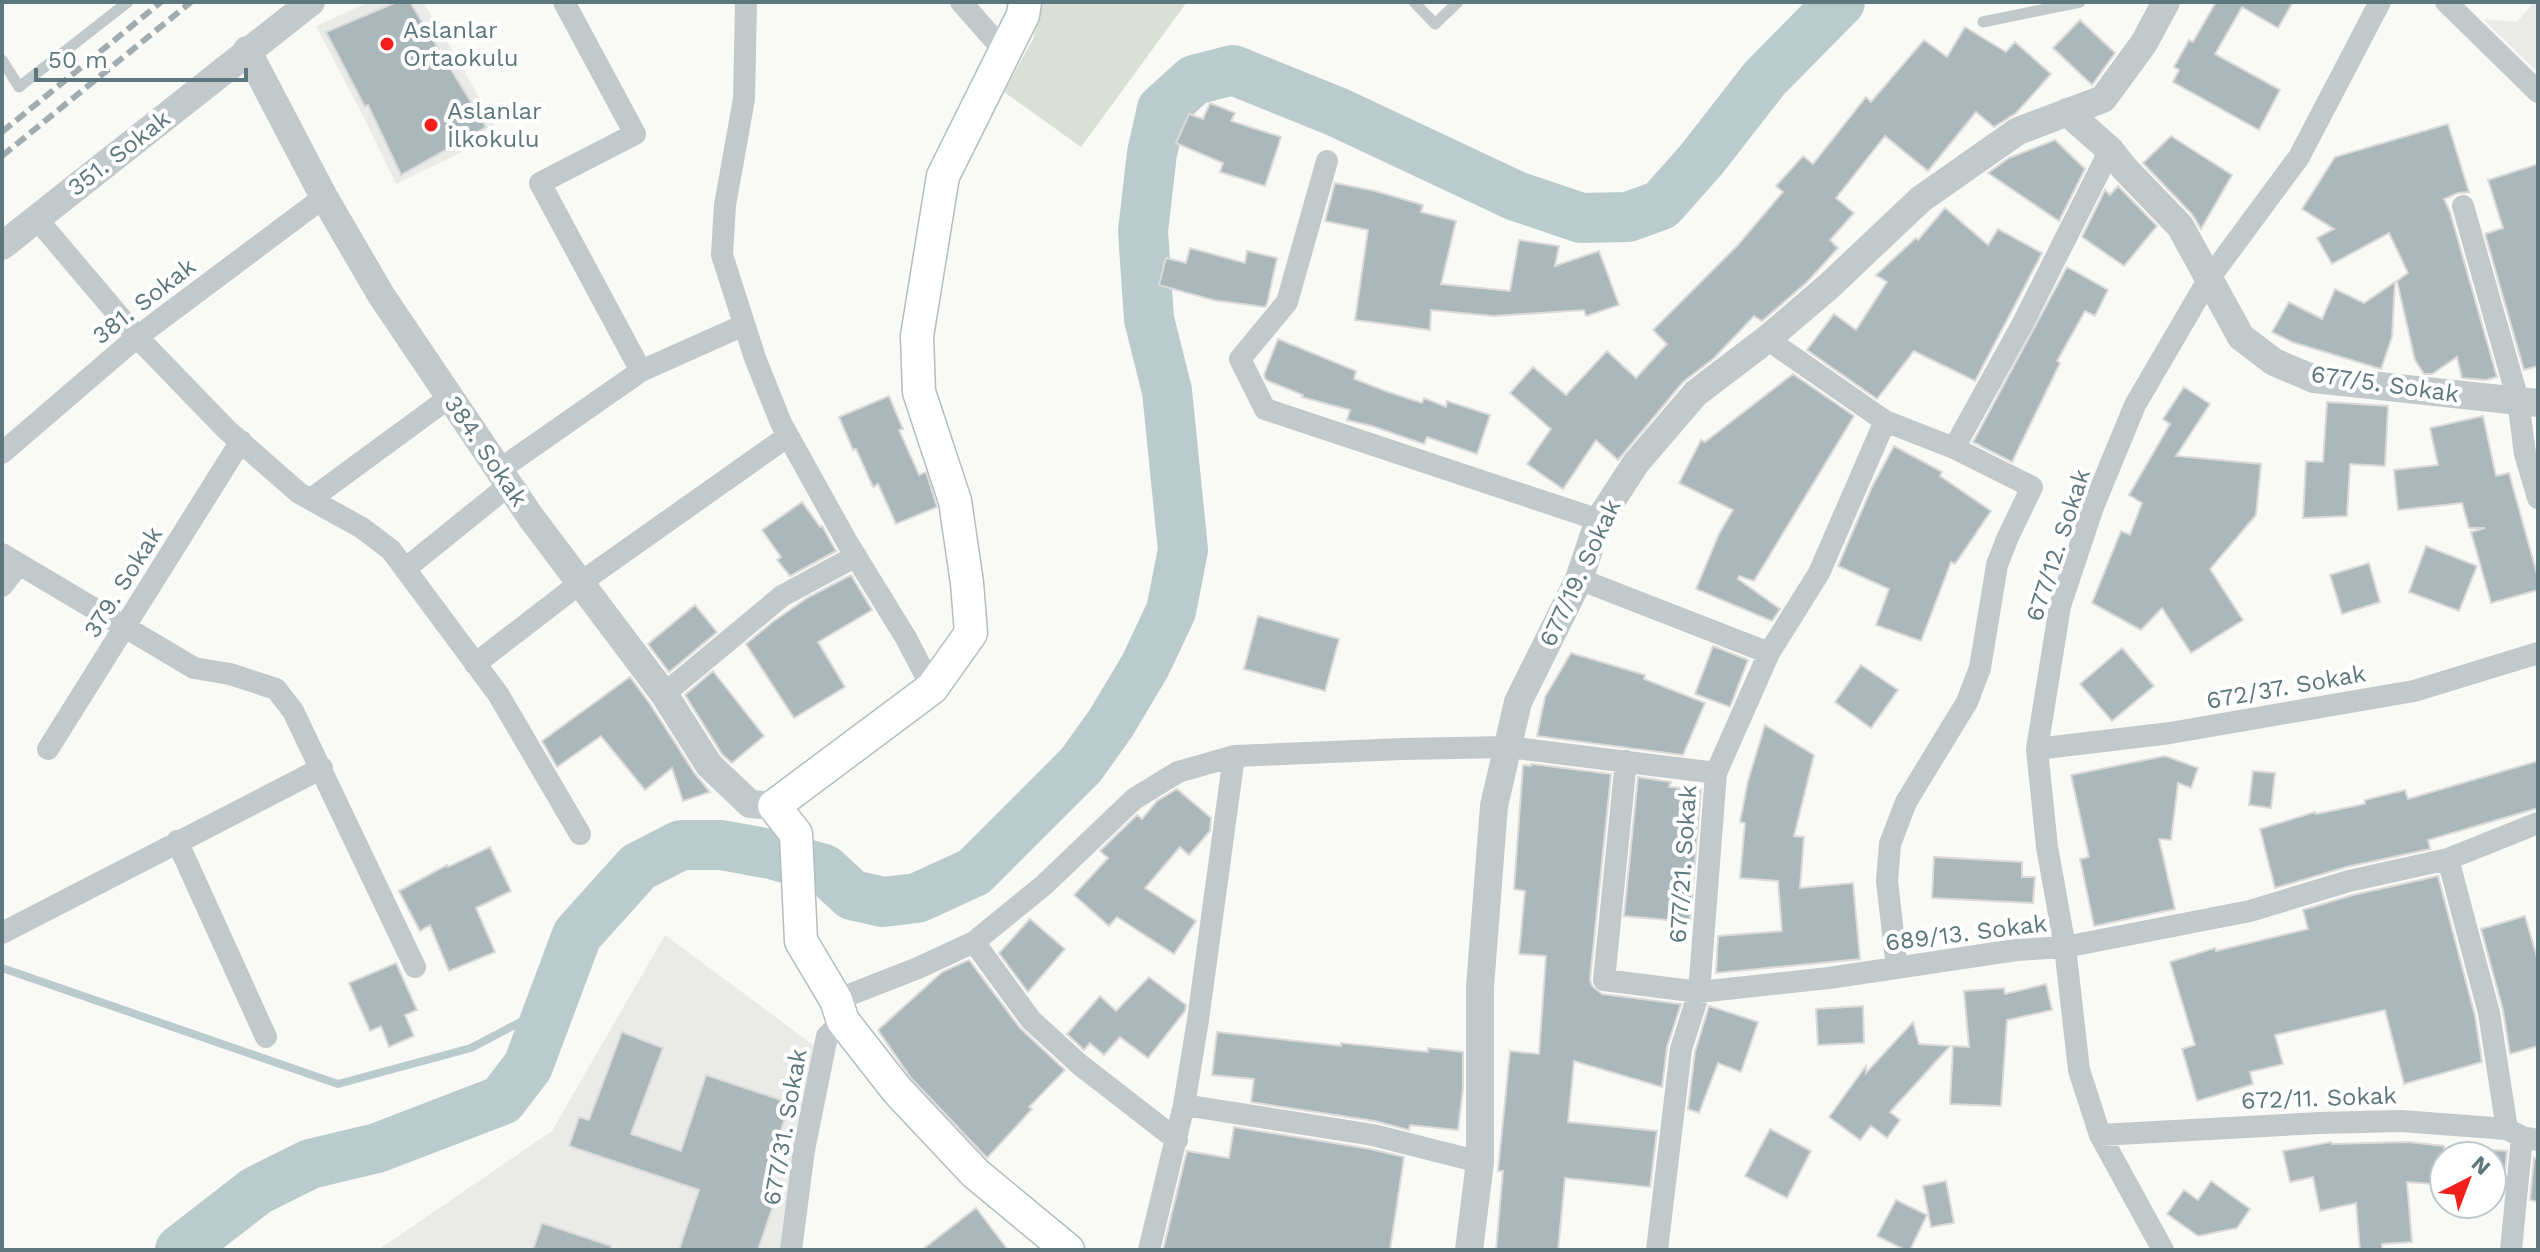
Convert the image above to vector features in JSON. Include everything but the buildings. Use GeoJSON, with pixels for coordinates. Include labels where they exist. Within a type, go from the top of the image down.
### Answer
{"type":"FeatureCollection","features":[{"type":"Feature","properties":{"kind":"main road"},"geometry":{"type":"LineString","coordinates":[[1025,2],[1023,15],[943,176],[917,336],[919,392],[955,501],[971,633],[932,688],[774,806],[796,834],[801,941],[840,1010],[897,1090],[975,1173],[1068,1250]]}},
{"type":"Feature","properties":{"kind":"street","name":"351. Sokak"},"geometry":{"type":"LineString","coordinates":[[2,246],[311,2]]}},
{"type":"Feature","properties":{"kind":"street"},"geometry":{"type":"LineString","coordinates":[[564,2],[635,134],[540,183],[641,371]]}},
{"type":"Feature","properties":{"kind":"street"},"geometry":{"type":"LineString","coordinates":[[746,2],[744,99],[725,205],[722,255],[744,325],[781,423],[932,688]]}},
{"type":"Feature","properties":{"kind":"street"},"geometry":{"type":"LineString","coordinates":[[961,2],[1005,52]]}},
{"type":"Feature","properties":{"kind":"street","name":"677/19. Sokak"},"geometry":{"type":"LineString","coordinates":[[1469,1250],[1480,1162],[1480,987],[1494,806],[1518,702],[1579,579],[1599,520],[1636,463],[1696,393],[1767,339],[1829,286],[1921,199],[2018,131],[2103,99],[2144,43],[2166,2]]}},
{"type":"Feature","properties":{"kind":"street","name":"677/12. Sokak"},"geometry":{"type":"LineString","coordinates":[[2163,1250],[2100,1135],[2079,1070],[2065,947],[2047,847],[2037,749],[2060,606],[2093,507],[2135,405],[2208,280],[2299,157],[2380,2]]}},
{"type":"Feature","properties":{"kind":"street"},"geometry":{"type":"LineString","coordinates":[[2446,2],[2538,92]]}},
{"type":"Feature","properties":{"kind":"street","name":"384. Sokak"},"geometry":{"type":"LineString","coordinates":[[247,50],[324,197],[381,295],[504,477],[664,694],[709,765],[750,804],[774,806]]}},
{"type":"Feature","properties":{"kind":"street","name":"677/5. Sokak"},"geometry":{"type":"LineString","coordinates":[[2067,112],[2110,150],[2180,226],[2241,337],[2274,362],[2314,379],[2528,402]]}},
{"type":"Feature","properties":{"kind":"street"},"geometry":{"type":"LineString","coordinates":[[1954,448],[2031,310],[2110,150]]}},
{"type":"Feature","properties":{"kind":"street"},"geometry":{"type":"LineString","coordinates":[[1327,161],[1287,302],[1240,359],[1265,409],[1599,520]]}},
{"type":"Feature","properties":{"kind":"street","name":"381. Sokak"},"geometry":{"type":"LineString","coordinates":[[2,453],[137,337],[324,197]]}},
{"type":"Feature","properties":{"kind":"street"},"geometry":{"type":"LineString","coordinates":[[2463,206],[2528,402],[2525,454],[2538,498]]}},
{"type":"Feature","properties":{"kind":"street"},"geometry":{"type":"LineString","coordinates":[[36,218],[137,337],[241,441],[299,493],[362,528],[391,550],[498,694],[580,834]]}},
{"type":"Feature","properties":{"kind":"street"},"geometry":{"type":"LineString","coordinates":[[405,569],[504,477],[641,371],[744,325]]}},
{"type":"Feature","properties":{"kind":"street"},"geometry":{"type":"LineString","coordinates":[[1767,339],[1885,421],[1954,448],[2032,487],[1997,565],[1980,668],[1967,702],[1906,802],[1890,844],[1887,881],[1897,968]]}},
{"type":"Feature","properties":{"kind":"street"},"geometry":{"type":"LineString","coordinates":[[311,499],[450,397]]}},
{"type":"Feature","properties":{"kind":"street","name":"677/21. Sokak"},"geometry":{"type":"LineString","coordinates":[[1657,1250],[1681,1049],[1699,992],[1716,773],[1769,653],[1819,573],[1885,421]]}},
{"type":"Feature","properties":{"kind":"street"},"geometry":{"type":"LineString","coordinates":[[475,664],[580,583],[788,436]]}},
{"type":"Feature","properties":{"kind":"street","name":"379. Sokak"},"geometry":{"type":"LineString","coordinates":[[48,749],[241,441]]}},
{"type":"Feature","properties":{"kind":"street"},"geometry":{"type":"LineString","coordinates":[[664,694],[782,596],[856,556]]}},
{"type":"Feature","properties":{"kind":"street"},"geometry":{"type":"LineString","coordinates":[[2,586],[10,559],[194,668],[230,674],[276,689],[293,711],[322,768],[415,967]]}},
{"type":"Feature","properties":{"kind":"street"},"geometry":{"type":"LineString","coordinates":[[1579,579],[1769,653]]}},
{"type":"Feature","properties":{"kind":"street","name":"672/37. Sokak"},"geometry":{"type":"LineString","coordinates":[[2037,749],[2170,733],[2414,691],[2538,653]]}},
{"type":"Feature","properties":{"kind":"street"},"geometry":{"type":"LineString","coordinates":[[840,1010],[974,942],[1044,885],[1134,799],[1178,772],[1234,756],[1508,747],[1716,773]]}},
{"type":"Feature","properties":{"kind":"street"},"geometry":{"type":"LineString","coordinates":[[1149,1250],[1184,1105],[1234,756]]}},
{"type":"Feature","properties":{"kind":"street","name":"689/13. Sokak"},"geometry":{"type":"LineString","coordinates":[[1626,761],[1604,980],[1699,992],[1829,978],[2016,950],[2065,947],[2250,911],[2349,881],[2448,859],[2538,823]]}},
{"type":"Feature","properties":{"kind":"street"},"geometry":{"type":"LineString","coordinates":[[2,933],[322,768]]}},
{"type":"Feature","properties":{"kind":"street"},"geometry":{"type":"LineString","coordinates":[[177,841],[266,1037]]}},
{"type":"Feature","properties":{"kind":"street"},"geometry":{"type":"LineString","coordinates":[[2448,859],[2522,1136],[2511,1250]]}},
{"type":"Feature","properties":{"kind":"street"},"geometry":{"type":"LineString","coordinates":[[974,942],[1031,1020],[1079,1064],[1177,1140]]}},
{"type":"Feature","properties":{"kind":"street","name":"677/31. Sokak"},"geometry":{"type":"LineString","coordinates":[[791,1250],[804,1150],[827,1036],[840,1010]]}},
{"type":"Feature","properties":{"kind":"street"},"geometry":{"type":"LineString","coordinates":[[1184,1105],[1373,1135],[1480,1162]]}},
{"type":"Feature","properties":{"kind":"street","name":"672/11. Sokak"},"geometry":{"type":"LineString","coordinates":[[2100,1135],[2401,1121],[2522,1136]]}},
{"type":"Feature","properties":{"kind":"lane"},"geometry":{"type":"LineString","coordinates":[[2,60],[19,87],[128,2]]}},
{"type":"Feature","properties":{"kind":"lane"},"geometry":{"type":"LineString","coordinates":[[1414,2],[1435,24],[1458,2]]}},
{"type":"Feature","properties":{"kind":"lane"},"geometry":{"type":"LineString","coordinates":[[1983,22],[2080,2]]}},
{"type":"Feature","properties":{"kind":"shaded area"},"geometry":{"type":"Polygon","coordinates":[[[369,2],[423,2],[499,134],[396,184],[316,26],[369,2]]]}},
{"type":"Feature","properties":{"kind":"shaded area"},"geometry":{"type":"Polygon","coordinates":[[[1036,2],[1187,2],[1081,147],[1004,92],[1034,37],[1036,2]]]}},
{"type":"Feature","properties":{"kind":"shaded area"},"geometry":{"type":"Polygon","coordinates":[[[2534,2],[2538,2],[2538,73],[2483,19],[2517,22],[2534,2]]]}},
{"type":"Feature","properties":{"kind":"shaded area"},"geometry":{"type":"Polygon","coordinates":[[[665,935],[817,1048],[791,1250],[378,1250],[552,1131],[665,935]]]}},
{"type":"Feature","properties":{"kind":"waterway"},"geometry":{"type":"LineString","coordinates":[[180,1250],[256,1191],[310,1164],[377,1148],[502,1100],[528,1066],[577,935],[638,867],[681,845],[721,845],[771,854],[824,869],[852,895],[883,902],[917,898],[974,872],[1081,765],[1145,666],[1171,611],[1183,550],[1167,391],[1149,319],[1143,231],[1152,153],[1162,109],[1194,80],[1233,70],[1337,112],[1516,196],[1581,218],[1628,217],[1661,205],[1701,160],[1765,78],[1840,2]]}},
{"type":"Feature","properties":{"kind":"waterway"},"geometry":{"type":"LineString","coordinates":[[2,968],[338,1084],[471,1048],[549,1007]]}},
{"type":"Feature","properties":{"kind":"railway"},"geometry":{"type":"LineString","coordinates":[[2,132],[161,2]]}},
{"type":"Feature","properties":{"kind":"railway"},"geometry":{"type":"LineString","coordinates":[[2,156],[191,2]]}},
{"type":"Feature","properties":{"kind":"place","name":"Aslanlar Ortaokulu"},"geometry":{"type":"Point","coordinates":[387,44]}},
{"type":"Feature","properties":{"kind":"place","name":"Aslanlar İlkokulu"},"geometry":{"type":"Point","coordinates":[431,125]}}]}
